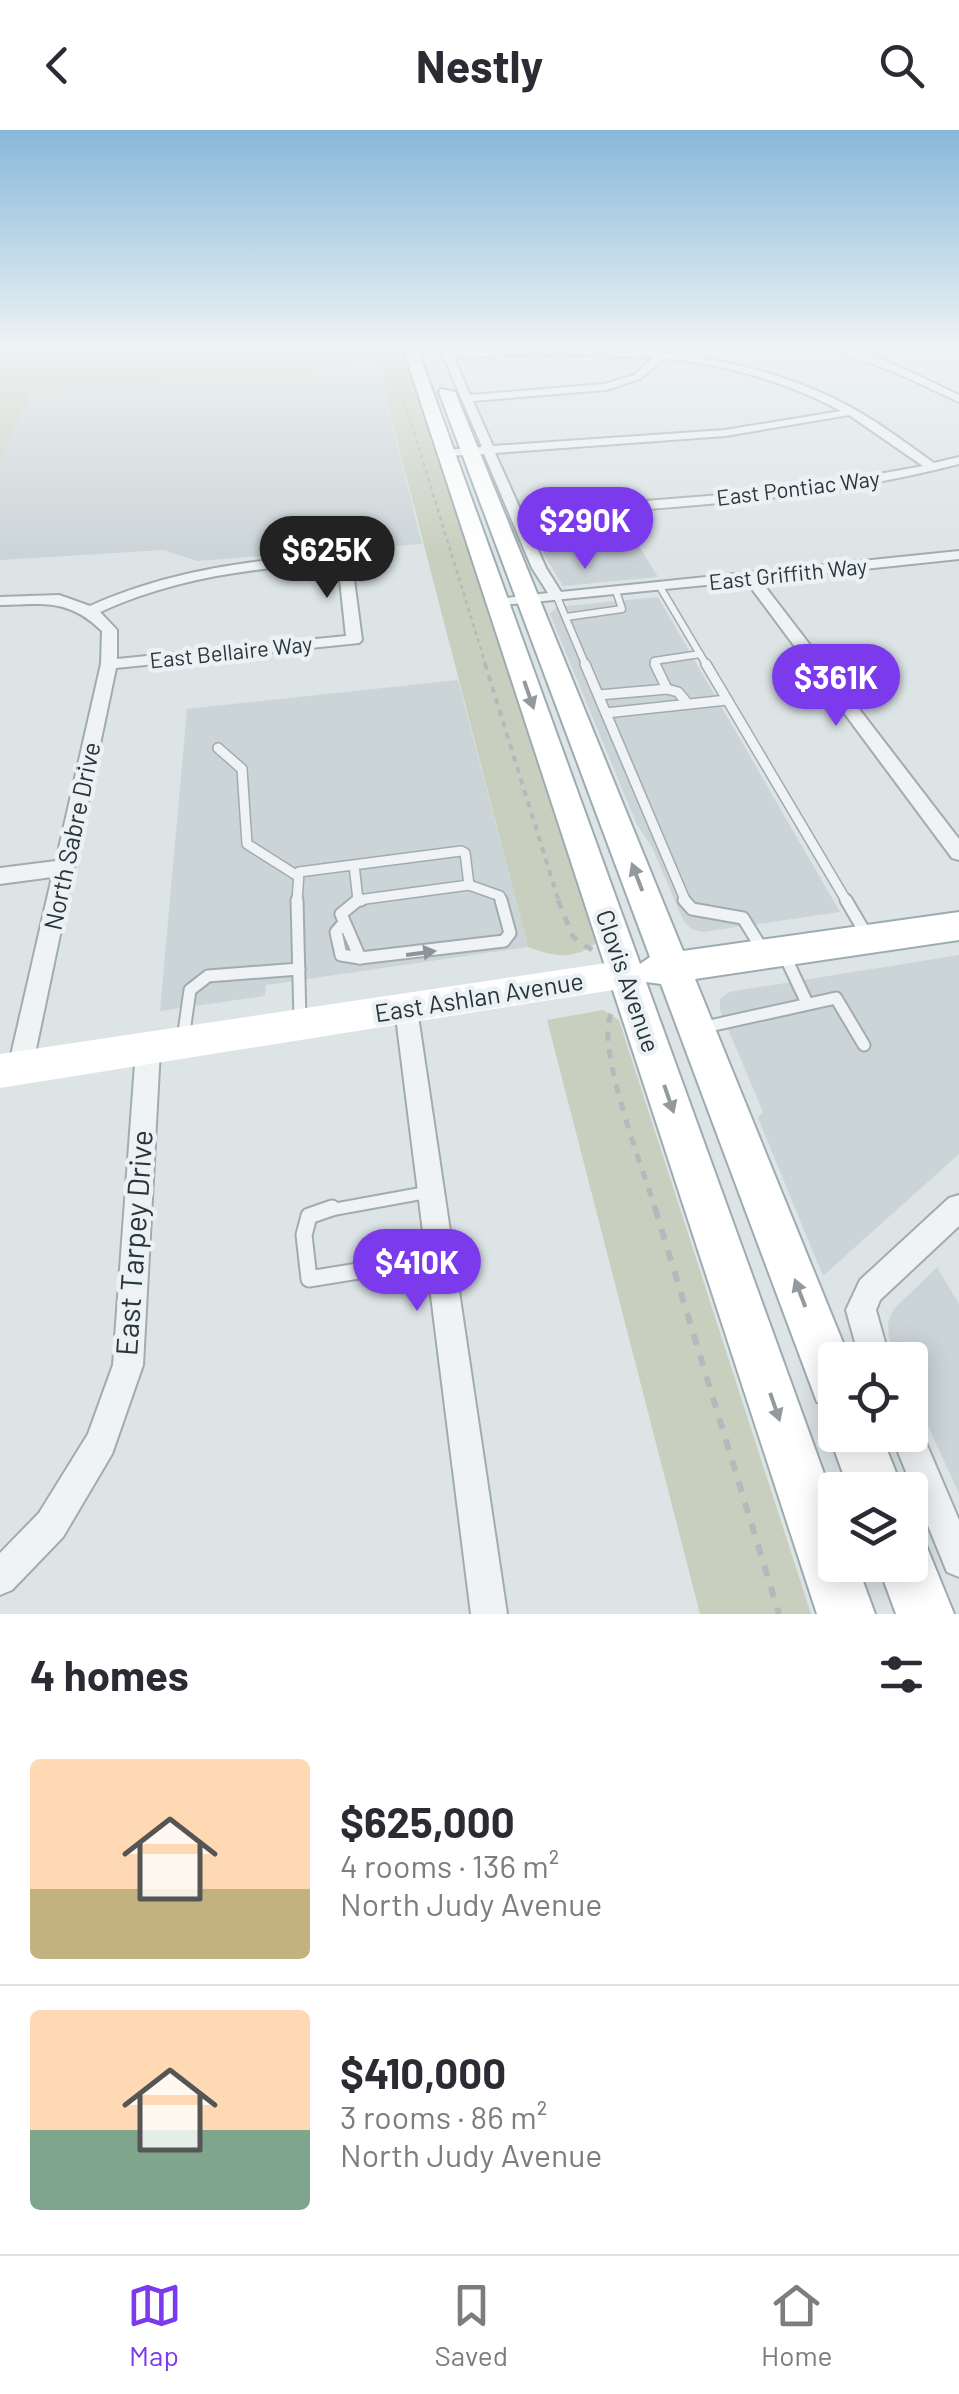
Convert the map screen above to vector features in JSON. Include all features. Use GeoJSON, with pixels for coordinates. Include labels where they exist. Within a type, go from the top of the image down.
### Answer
{"type":"FeatureCollection","features":[{"type":"Feature","properties":{"kind":"main road","name":"Clovis Avenue"},"geometry":{"type":"LineString","coordinates":[[434,417],[446,453],[528,600],[819,1342]]}},
{"type":"Feature","properties":{"kind":"main road","name":"Clovis Avenue"},"geometry":{"type":"LineString","coordinates":[[464,417],[480,451],[528,600],[626,974],[846,1614]]}},
{"type":"Feature","properties":{"kind":"main road","name":"East Ashlan Avenue"},"geometry":{"type":"LineString","coordinates":[[10,1070],[959,926]]}},
{"type":"Feature","properties":{"kind":"main road"},"geometry":{"type":"LineString","coordinates":[[913,1582],[925,1614]]}},
{"type":"Feature","properties":{"kind":"street"},"geometry":{"type":"LineString","coordinates":[[472,417],[480,451],[516,515],[539,568],[528,600]]}},
{"type":"Feature","properties":{"kind":"street"},"geometry":{"type":"LineString","coordinates":[[446,453],[725,433],[819,417]]}},
{"type":"Feature","properties":{"kind":"street"},"geometry":{"type":"LineString","coordinates":[[859,417],[934,468]]}},
{"type":"Feature","properties":{"kind":"street","name":"East Pontiac Way"},"geometry":{"type":"LineString","coordinates":[[516,515],[824,488],[959,460]]}},
{"type":"Feature","properties":{"kind":"street","name":"East Griffith Way"},"geometry":{"type":"LineString","coordinates":[[528,600],[959,555]]}},
{"type":"Feature","properties":{"kind":"street","name":"East Bellaire Way"},"geometry":{"type":"LineString","coordinates":[[90,612],[144,586],[188,573],[344,556],[354,640],[109,664]]}},
{"type":"Feature","properties":{"kind":"street"},"geometry":{"type":"LineString","coordinates":[[751,578],[959,852]]}},
{"type":"Feature","properties":{"kind":"street"},"geometry":{"type":"LineString","coordinates":[[0,601],[59,599],[90,612]]}},
{"type":"Feature","properties":{"kind":"street","name":"North Sabre Drive"},"geometry":{"type":"LineString","coordinates":[[10,1070],[66,867],[109,664],[110,630],[90,612]]}},
{"type":"Feature","properties":{"kind":"street"},"geometry":{"type":"LineString","coordinates":[[0,876],[66,867]]}},
{"type":"Feature","properties":{"kind":"street"},"geometry":{"type":"LineString","coordinates":[[406,1009],[489,1614]]}},
{"type":"Feature","properties":{"kind":"street","name":"East Tarpey Drive"},"geometry":{"type":"LineString","coordinates":[[0,1578],[52,1525],[100,1443],[128,1365],[165,1047]]}},
{"type":"Feature","properties":{"kind":"street"},"geometry":{"type":"LineString","coordinates":[[870,1342],[861,1310],[870,1290],[959,1208]]}},
{"type":"Feature","properties":{"kind":"street"},"geometry":{"type":"LineString","coordinates":[[913,1452],[959,1560]]}},
{"type":"Feature","properties":{"kind":"lane"},"geometry":{"type":"LineString","coordinates":[[660,587],[869,939]]}},
{"type":"Feature","properties":{"kind":"lane"},"geometry":{"type":"LineString","coordinates":[[528,600],[566,617],[622,609],[616,591]]}},
{"type":"Feature","properties":{"kind":"lane"},"geometry":{"type":"LineString","coordinates":[[566,617],[684,899],[692,909],[742,915],[808,1002]]}},
{"type":"Feature","properties":{"kind":"lane"},"geometry":{"type":"LineString","coordinates":[[667,689],[654,661],[700,654]]}},
{"type":"Feature","properties":{"kind":"lane"},"geometry":{"type":"LineString","coordinates":[[598,695],[667,689],[678,692],[688,704]]}},
{"type":"Feature","properties":{"kind":"lane"},"geometry":{"type":"LineString","coordinates":[[606,713],[727,700]]}},
{"type":"Feature","properties":{"kind":"lane"},"geometry":{"type":"LineString","coordinates":[[218,748],[242,769],[247,844],[296,875],[461,851],[470,885]]}},
{"type":"Feature","properties":{"kind":"lane"},"geometry":{"type":"LineString","coordinates":[[354,865],[358,900]]}},
{"type":"Feature","properties":{"kind":"lane"},"geometry":{"type":"LineString","coordinates":[[296,875],[300,1026]]}},
{"type":"Feature","properties":{"kind":"lane"},"geometry":{"type":"LineString","coordinates":[[470,885],[500,896],[510,921],[510,933],[504,941],[360,958],[341,955],[336,932],[343,924],[341,914],[358,900],[470,885]]}},
{"type":"Feature","properties":{"kind":"lane"},"geometry":{"type":"LineString","coordinates":[[165,1047],[190,990],[208,976],[299,969]]}},
{"type":"Feature","properties":{"kind":"lane"},"geometry":{"type":"LineString","coordinates":[[696,1029],[836,998],[864,1045]]}},
{"type":"Feature","properties":{"kind":"lane"},"geometry":{"type":"LineString","coordinates":[[430,1192],[342,1205],[309,1216],[304,1235],[309,1278],[439,1258]]}},
{"type":"Feature","properties":{"kind":"shaded area"},"geometry":{"type":"Polygon","coordinates":[[[20,417],[390,417],[422,544],[197,561],[164,550],[0,560],[0,459],[20,417]]]}},
{"type":"Feature","properties":{"kind":"shaded area"},"geometry":{"type":"Polygon","coordinates":[[[637,543],[658,577],[563,586],[542,551],[637,543]]]}},
{"type":"Feature","properties":{"kind":"shaded area"},"geometry":{"type":"Polygon","coordinates":[[[658,597],[840,912],[703,932],[691,929],[683,920],[652,847],[637,825],[550,614],[557,607],[658,597]]]}},
{"type":"Feature","properties":{"kind":"shaded area"},"geometry":{"type":"Polygon","coordinates":[[[458,680],[528,947],[266,985],[265,996],[160,1011],[187,709],[458,680]]]}},
{"type":"Feature","properties":{"kind":"shaded area"},"geometry":{"type":"Polygon","coordinates":[[[959,955],[959,1154],[823,1276],[758,1118],[763,1112],[720,1010],[720,999],[729,992],[959,955]]]}},
{"type":"Feature","properties":{"kind":"shaded area"},"geometry":{"type":"Polygon","coordinates":[[[937,1267],[959,1304],[959,1494],[928,1426],[928,1342],[891,1342],[888,1322],[893,1310],[937,1267]]]}},
{"type":"Feature","properties":{"kind":"green space"},"geometry":{"type":"Polygon","coordinates":[[[0,417],[20,417],[0,459],[0,417]]]}},
{"type":"Feature","properties":{"kind":"green space"},"geometry":{"type":"Polygon","coordinates":[[[391,417],[424,417],[596,943],[571,955],[528,947],[391,417]]]}},
{"type":"Feature","properties":{"kind":"green space"},"geometry":{"type":"Polygon","coordinates":[[[603,1010],[619,1020],[811,1614],[700,1614],[547,1020],[603,1010]]]}}]}
